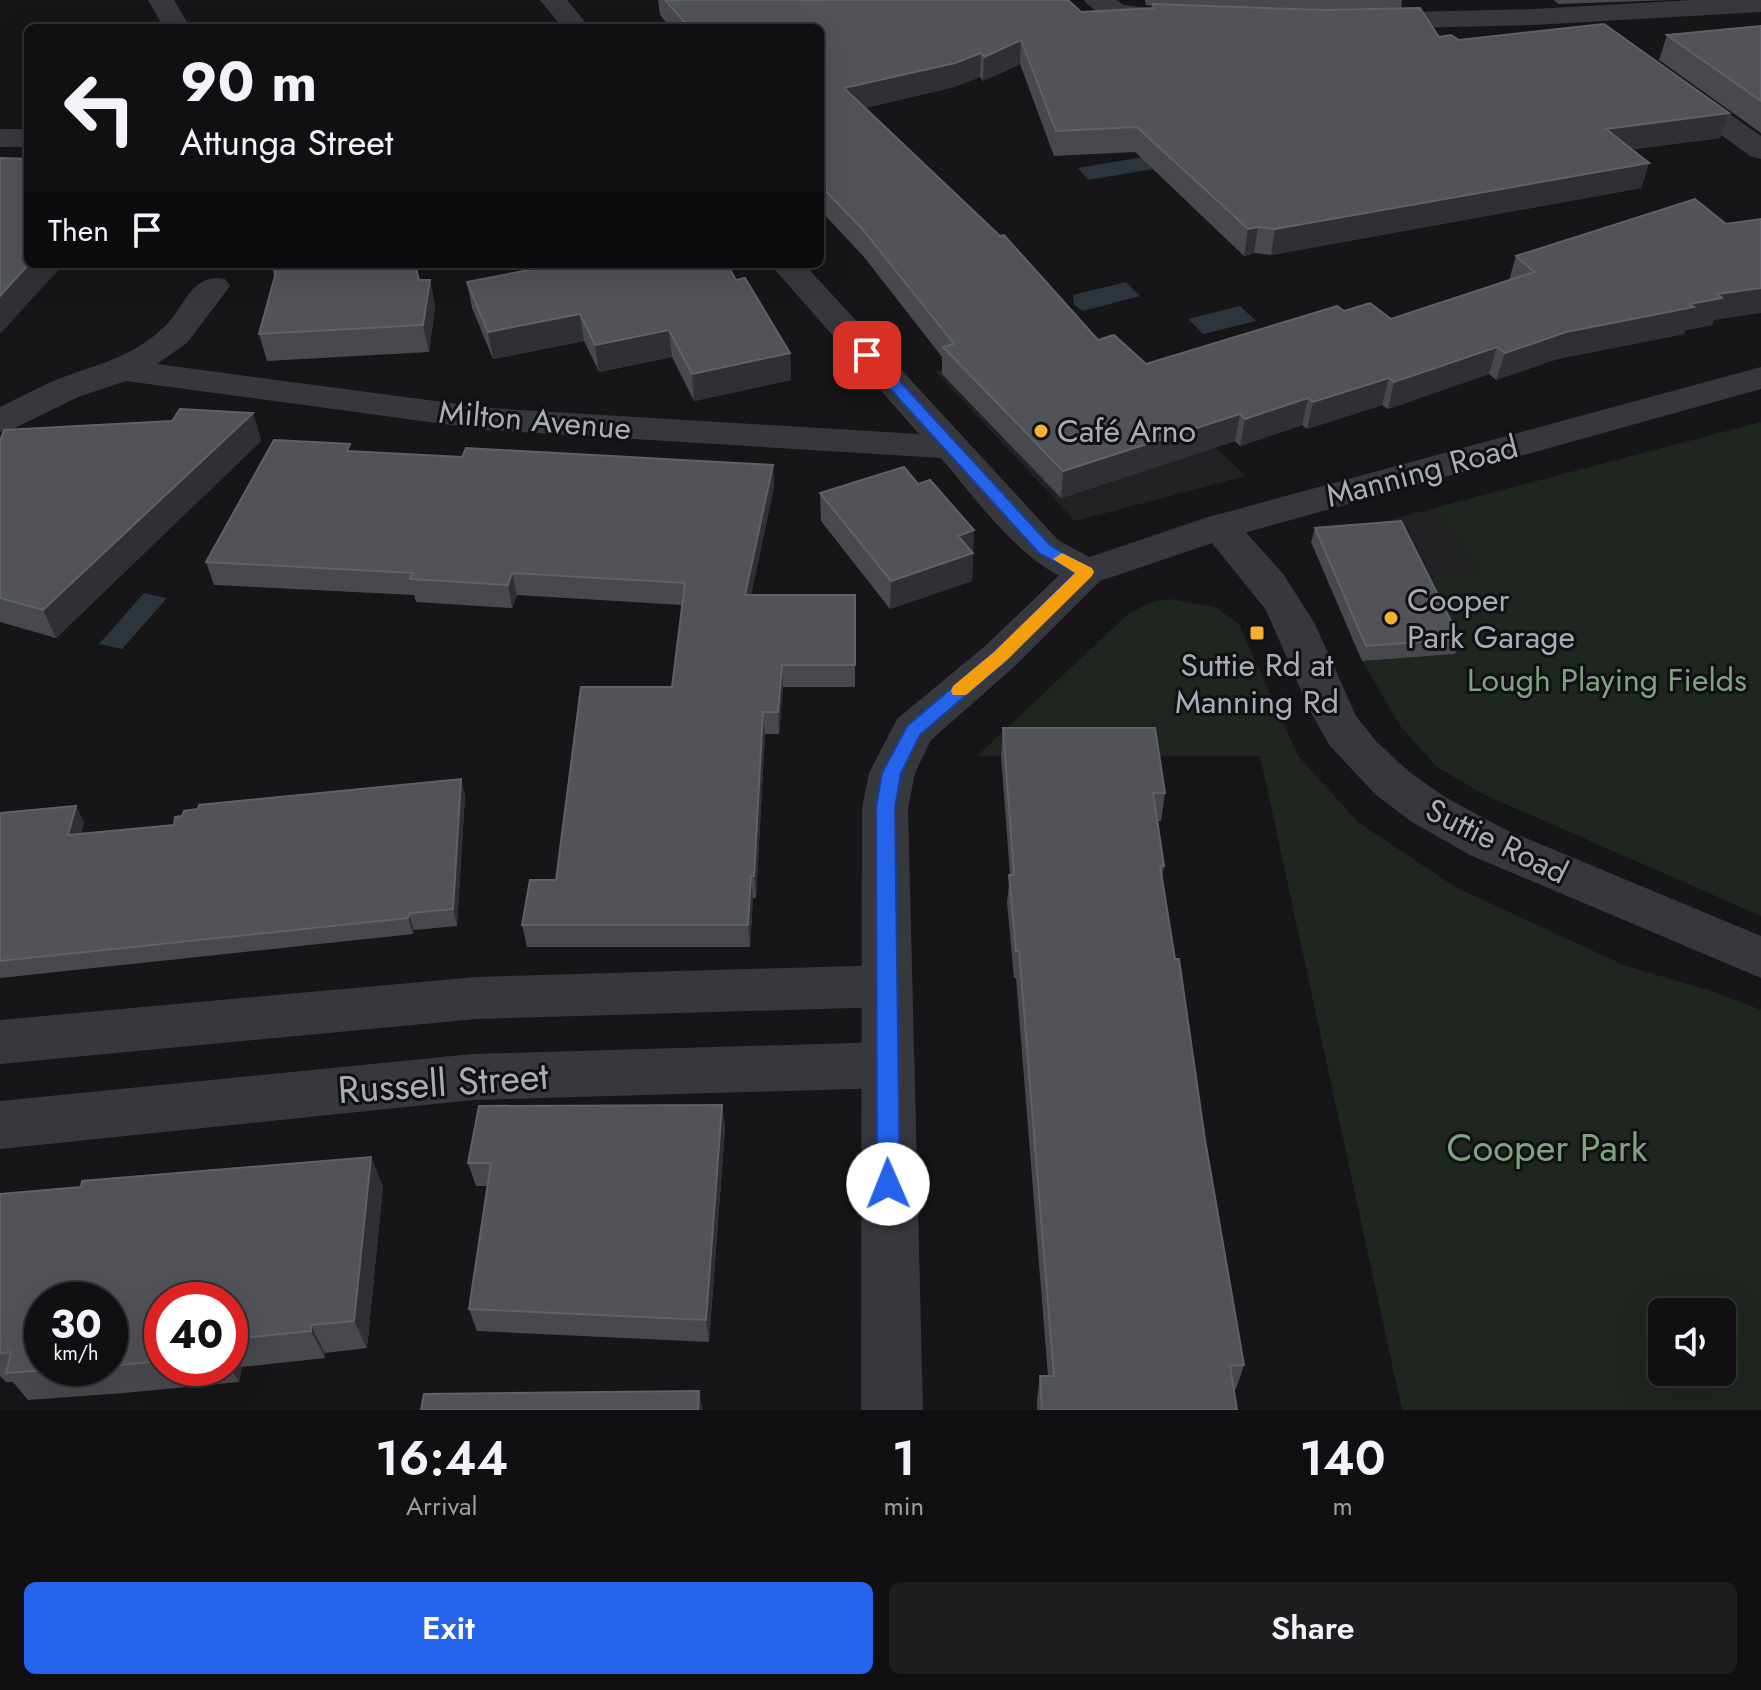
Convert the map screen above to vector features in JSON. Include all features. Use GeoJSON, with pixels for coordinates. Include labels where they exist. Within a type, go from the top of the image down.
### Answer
{"type":"FeatureCollection","features":[{"type":"Feature","properties":{"kind":"street"},"geometry":{"type":"LineString","coordinates":[[161,0],[175,24]]}},
{"type":"Feature","properties":{"kind":"street"},"geometry":{"type":"LineString","coordinates":[[553,0],[574,24]]}},
{"type":"Feature","properties":{"kind":"street"},"geometry":{"type":"LineString","coordinates":[[1097,0],[1117,12],[1199,19]]}},
{"type":"Feature","properties":{"kind":"street"},"geometry":{"type":"LineString","coordinates":[[1508,0],[1534,17]]}},
{"type":"Feature","properties":{"kind":"street"},"geometry":{"type":"LineString","coordinates":[[1761,4],[1534,17],[1340,23],[1428,31],[1606,39],[1761,25]]}},
{"type":"Feature","properties":{"kind":"street"},"geometry":{"type":"LineString","coordinates":[[1649,70],[1761,150]]}},
{"type":"Feature","properties":{"kind":"street"},"geometry":{"type":"LineString","coordinates":[[0,138],[24,138]]}},
{"type":"Feature","properties":{"kind":"street"},"geometry":{"type":"LineString","coordinates":[[0,167],[24,165]]}},
{"type":"Feature","properties":{"kind":"street"},"geometry":{"type":"LineString","coordinates":[[790,268],[1044,549],[1086,572],[1000,656],[913,730],[892,773],[885,808],[892,1410]]}},
{"type":"Feature","properties":{"kind":"street","name":"Milton Avenue"},"geometry":{"type":"LineString","coordinates":[[0,421],[65,389],[124,370],[175,336],[213,286]]}},
{"type":"Feature","properties":{"kind":"street","name":"Milton Avenue"},"geometry":{"type":"LineString","coordinates":[[124,370],[488,419],[949,447]]}},
{"type":"Feature","properties":{"kind":"street","name":"Manning Road"},"geometry":{"type":"LineString","coordinates":[[1086,572],[1219,527],[1761,378]]}},
{"type":"Feature","properties":{"kind":"street","name":"Suttie Road"},"geometry":{"type":"LineString","coordinates":[[1219,527],[1263,575],[1293,621],[1344,733],[1370,765],[1406,795],[1446,821],[1487,842],[1761,958]]}},
{"type":"Feature","properties":{"kind":"street"},"geometry":{"type":"LineString","coordinates":[[0,1042],[476,998],[887,986]]}},
{"type":"Feature","properties":{"kind":"street","name":"Russell Street"},"geometry":{"type":"LineString","coordinates":[[0,1125],[473,1077],[888,1065]]}},
{"type":"Feature","properties":{"kind":"shaded area"},"geometry":{"type":"Polygon","coordinates":[[[1155,155],[1166,167],[1088,180],[1078,168],[1155,155]]]}},
{"type":"Feature","properties":{"kind":"shaded area"},"geometry":{"type":"Polygon","coordinates":[[[1126,282],[1140,296],[1083,311],[1074,305],[1073,295],[1126,282]]]}},
{"type":"Feature","properties":{"kind":"shaded area"},"geometry":{"type":"Polygon","coordinates":[[[1240,306],[1256,321],[1203,334],[1188,319],[1240,306]]]}},
{"type":"Feature","properties":{"kind":"shaded area"},"geometry":{"type":"Polygon","coordinates":[[[1094,334],[1246,476],[1075,521],[936,372],[1094,334]]]}},
{"type":"Feature","properties":{"kind":"shaded area","name":"Cooper Park Garage"},"geometry":{"type":"Polygon","coordinates":[[[1434,508],[1478,570],[1455,654],[1362,661],[1311,542],[1434,508]]]}},
{"type":"Feature","properties":{"kind":"shaded area"},"geometry":{"type":"Polygon","coordinates":[[[144,593],[167,598],[122,649],[99,644],[144,593]]]}},
{"type":"Feature","properties":{"kind":"green space","name":"Lough Playing Fields"},"geometry":{"type":"Polygon","coordinates":[[[1761,422],[1761,916],[1485,795],[1437,767],[1401,727],[1362,661],[1455,654],[1419,579],[1478,570],[1434,508],[1761,422]]]}},
{"type":"Feature","properties":{"kind":"green space","name":"Cooper Park"},"geometry":{"type":"Polygon","coordinates":[[[1169,599],[1215,607],[1239,624],[1298,756],[1358,822],[1455,887],[1626,966],[1712,991],[1761,1010],[1761,1410],[1402,1410],[1260,756],[977,756],[1127,615],[1148,603],[1169,599]]]}},
{"type":"Feature","properties":{"kind":"building"},"geometry":{"type":"Polygon","coordinates":[[[665,0],[1068,0],[1081,12],[1154,8],[1153,4],[1323,10],[1420,8],[1439,37],[1451,35],[1459,40],[1604,24],[1729,113],[1606,129],[1649,163],[1275,229],[1248,229],[1137,127],[1056,131],[1021,40],[984,57],[981,53],[955,63],[844,88],[1000,236],[1004,235],[1098,340],[1114,335],[1146,364],[1337,306],[1344,311],[1370,303],[1391,319],[1534,272],[1516,256],[1695,199],[1726,224],[1761,219],[1761,288],[1717,294],[1722,298],[1690,304],[1694,307],[1566,332],[1505,353],[1497,347],[1394,382],[1389,378],[1313,402],[1308,398],[1245,419],[1240,414],[1063,471],[943,347],[954,344],[864,231],[824,189],[824,24],[686,24],[665,0]]]}},
{"type":"Feature","properties":{"kind":"building"},"geometry":{"type":"Polygon","coordinates":[[[1761,26],[1761,101],[1667,35],[1761,26]]]}},
{"type":"Feature","properties":{"kind":"building"},"geometry":{"type":"Polygon","coordinates":[[[0,158],[24,159],[25,268],[0,296],[0,158]]]}},
{"type":"Feature","properties":{"kind":"building"},"geometry":{"type":"Polygon","coordinates":[[[274,268],[416,268],[419,280],[430,280],[423,325],[259,334],[275,276],[274,268]]]}},
{"type":"Feature","properties":{"kind":"building"},"geometry":{"type":"Polygon","coordinates":[[[539,268],[729,268],[736,280],[745,278],[790,353],[692,374],[669,330],[595,345],[580,314],[488,332],[467,282],[539,268]]]}},
{"type":"Feature","properties":{"kind":"building"},"geometry":{"type":"Polygon","coordinates":[[[180,409],[253,413],[43,610],[0,598],[0,441],[4,430],[172,421],[180,409]]]}},
{"type":"Feature","properties":{"kind":"building"},"geometry":{"type":"Polygon","coordinates":[[[274,440],[350,444],[347,451],[462,457],[466,448],[773,465],[745,595],[855,595],[855,665],[782,665],[778,712],[763,712],[754,876],[751,876],[748,925],[522,925],[530,880],[556,880],[581,687],[672,687],[685,583],[512,573],[508,585],[410,579],[413,573],[206,562],[274,440]]]}},
{"type":"Feature","properties":{"kind":"building"},"geometry":{"type":"Polygon","coordinates":[[[904,467],[918,484],[930,480],[974,530],[958,536],[973,553],[891,581],[820,493],[904,467]]]}},
{"type":"Feature","properties":{"kind":"building","name":"Cooper Park Garage"},"geometry":{"type":"Polygon","coordinates":[[[1401,521],[1460,639],[1366,646],[1315,528],[1401,521]]]}},
{"type":"Feature","properties":{"kind":"building"},"geometry":{"type":"Polygon","coordinates":[[[1003,728],[1155,728],[1165,793],[1153,793],[1164,866],[1160,866],[1175,959],[1179,959],[1205,1140],[1244,1365],[1230,1366],[1237,1410],[1042,1410],[1040,1376],[1054,1376],[1019,951],[1016,951],[1009,875],[1014,875],[1003,728]]]}},
{"type":"Feature","properties":{"kind":"building"},"geometry":{"type":"Polygon","coordinates":[[[461,779],[453,909],[409,913],[408,918],[0,961],[0,813],[76,806],[68,835],[174,825],[175,817],[182,816],[184,811],[198,809],[199,805],[461,779]]]}},
{"type":"Feature","properties":{"kind":"building"},"geometry":{"type":"Polygon","coordinates":[[[722,1105],[706,1320],[469,1309],[491,1163],[468,1163],[479,1106],[722,1105]]]}},
{"type":"Feature","properties":{"kind":"building"},"geometry":{"type":"Polygon","coordinates":[[[371,1157],[354,1321],[311,1325],[311,1331],[248,1337],[248,1282],[144,1282],[144,1363],[128,1364],[128,1282],[24,1282],[24,1372],[6,1373],[11,1352],[0,1353],[0,1194],[81,1187],[82,1181],[371,1157]]]}},
{"type":"Feature","properties":{"kind":"building"},"geometry":{"type":"Polygon","coordinates":[[[699,1391],[698,1410],[421,1410],[424,1394],[699,1391]]]}},
{"type":"Feature","properties":{"kind":"slow traffic"},"geometry":{"type":"LineString","coordinates":[[960,691],[1086,572],[1062,559]]}},
{"type":"Feature","properties":{"kind":"place","name":"Café Arno"},"geometry":{"type":"Point","coordinates":[1041,431]}},
{"type":"Feature","properties":{"kind":"place","name":"Cooper Park Garage"},"geometry":{"type":"Point","coordinates":[1391,618]}},
{"type":"Feature","properties":{"kind":"place","name":"Suttie Rd at Manning Rd"},"geometry":{"type":"Point","coordinates":[1257,633]}},
{"type":"Feature","properties":{"kind":"route"},"geometry":{"type":"LineString","coordinates":[[867,355],[1044,549],[1086,572],[1000,656],[913,730],[892,773],[885,808],[888,1184]]}}]}
